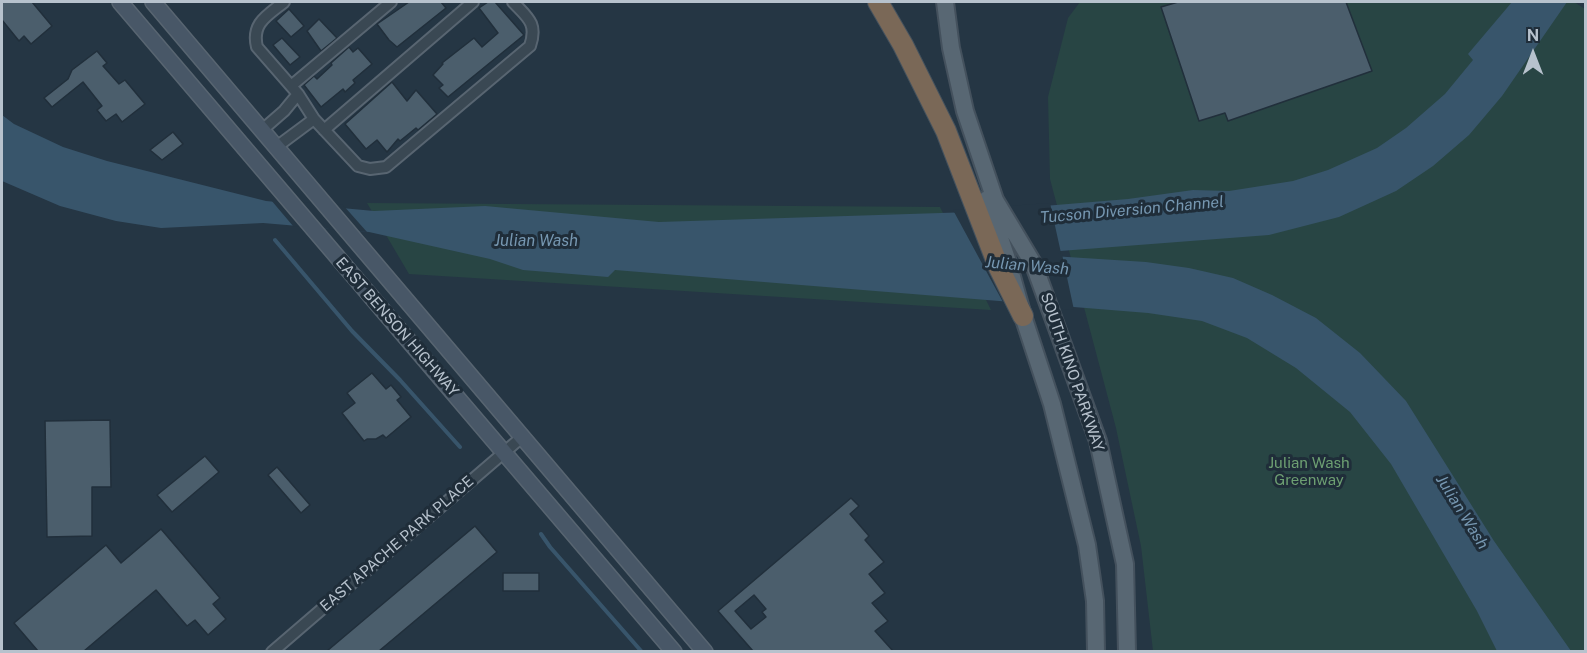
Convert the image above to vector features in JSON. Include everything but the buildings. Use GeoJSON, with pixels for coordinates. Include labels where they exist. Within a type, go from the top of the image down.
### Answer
{"type":"FeatureCollection","features":[{"type":"Feature","properties":{"kind":"highway"},"geometry":{"type":"LineString","coordinates":[[878,2],[903,45],[956,153],[986,200],[999,268],[1023,316]]}},
{"type":"Feature","properties":{"kind":"main road","name":"EAST BENSON HIGHWAY"},"geometry":{"type":"LineString","coordinates":[[120,2],[674,651]]}},
{"type":"Feature","properties":{"kind":"main road","name":"EAST BENSON HIGHWAY"},"geometry":{"type":"LineString","coordinates":[[153,2],[705,651]]}},
{"type":"Feature","properties":{"kind":"main road","name":"SOUTH KINO PARKWAY"},"geometry":{"type":"LineString","coordinates":[[935,2],[953,92],[986,200],[1034,265],[1098,441],[1125,564],[1127,651]]}},
{"type":"Feature","properties":{"kind":"main road","name":"SOUTH KINO PARKWAY"},"geometry":{"type":"LineString","coordinates":[[945,2],[951,48],[986,200]]}},
{"type":"Feature","properties":{"kind":"main road"},"geometry":{"type":"LineString","coordinates":[[147,32],[165,16]]}},
{"type":"Feature","properties":{"kind":"main road","name":"SOUTH KINO PARKWAY"},"geometry":{"type":"LineString","coordinates":[[1023,316],[1052,404],[1087,545],[1095,601],[1096,651]]}},
{"type":"Feature","properties":{"kind":"street"},"geometry":{"type":"LineString","coordinates":[[284,2],[258,24],[255,37],[257,47],[295,90],[324,130],[358,166],[370,170],[386,167],[530,46],[534,34],[531,22],[513,2]]}},
{"type":"Feature","properties":{"kind":"street"},"geometry":{"type":"LineString","coordinates":[[261,130],[284,111],[295,90],[391,2]]}},
{"type":"Feature","properties":{"kind":"street"},"geometry":{"type":"LineString","coordinates":[[324,130],[473,2]]}},
{"type":"Feature","properties":{"kind":"street"},"geometry":{"type":"LineString","coordinates":[[275,148],[314,119]]}},
{"type":"Feature","properties":{"kind":"street","name":"EAST APACHE PARK PLACE"},"geometry":{"type":"LineString","coordinates":[[272,651],[522,437]]}},
{"type":"Feature","properties":{"kind":"green space","name":"Julian Wash Greenway"},"geometry":{"type":"Polygon","coordinates":[[[1080,2],[1574,2],[1585,9],[1585,651],[1153,651],[1141,546],[1116,428],[1050,179],[1048,97],[1068,18],[1080,2]]]}},
{"type":"Feature","properties":{"kind":"green space"},"geometry":{"type":"Polygon","coordinates":[[[367,203],[940,207],[991,310],[409,274],[367,203]]]}},
{"type":"Feature","properties":{"kind":"water","name":"Julian Wash"},"geometry":{"type":"Polygon","coordinates":[[[1512,2],[1567,2],[1502,96],[1469,135],[1433,166],[1396,191],[1339,217],[1269,235],[1021,254],[1146,262],[1189,268],[1233,278],[1316,318],[1360,353],[1406,401],[1494,541],[1571,651],[1497,651],[1477,611],[1391,464],[1350,412],[1296,368],[1247,338],[1202,321],[1148,313],[615,270],[608,277],[523,270],[490,259],[369,232],[263,223],[161,228],[116,221],[60,206],[2,181],[2,115],[14,124],[63,147],[107,161],[266,201],[374,211],[485,206],[659,222],[972,212],[1128,199],[1193,190],[1229,191],[1293,181],[1328,170],[1377,148],[1406,128],[1445,94],[1473,60],[1468,54],[1512,2]]]}},
{"type":"Feature","properties":{"kind":"pier"},"geometry":{"type":"Polygon","coordinates":[[[271,200],[343,205],[367,232],[293,226],[271,200]]]}},
{"type":"Feature","properties":{"kind":"pier"},"geometry":{"type":"Polygon","coordinates":[[[1050,203],[1061,253],[1058,254],[1062,254],[1074,310],[1004,304],[953,210],[1050,203]]]}},
{"type":"Feature","properties":{"kind":"waterway"},"geometry":{"type":"LineString","coordinates":[[275,240],[352,331],[460,447]]}},
{"type":"Feature","properties":{"kind":"waterway"},"geometry":{"type":"LineString","coordinates":[[541,534],[642,652]]}},
{"type":"Feature","properties":{"kind":"water label","name":"Tucson Diversion Channel"},"geometry":{"type":"Point","coordinates":[1132,210]}}]}
